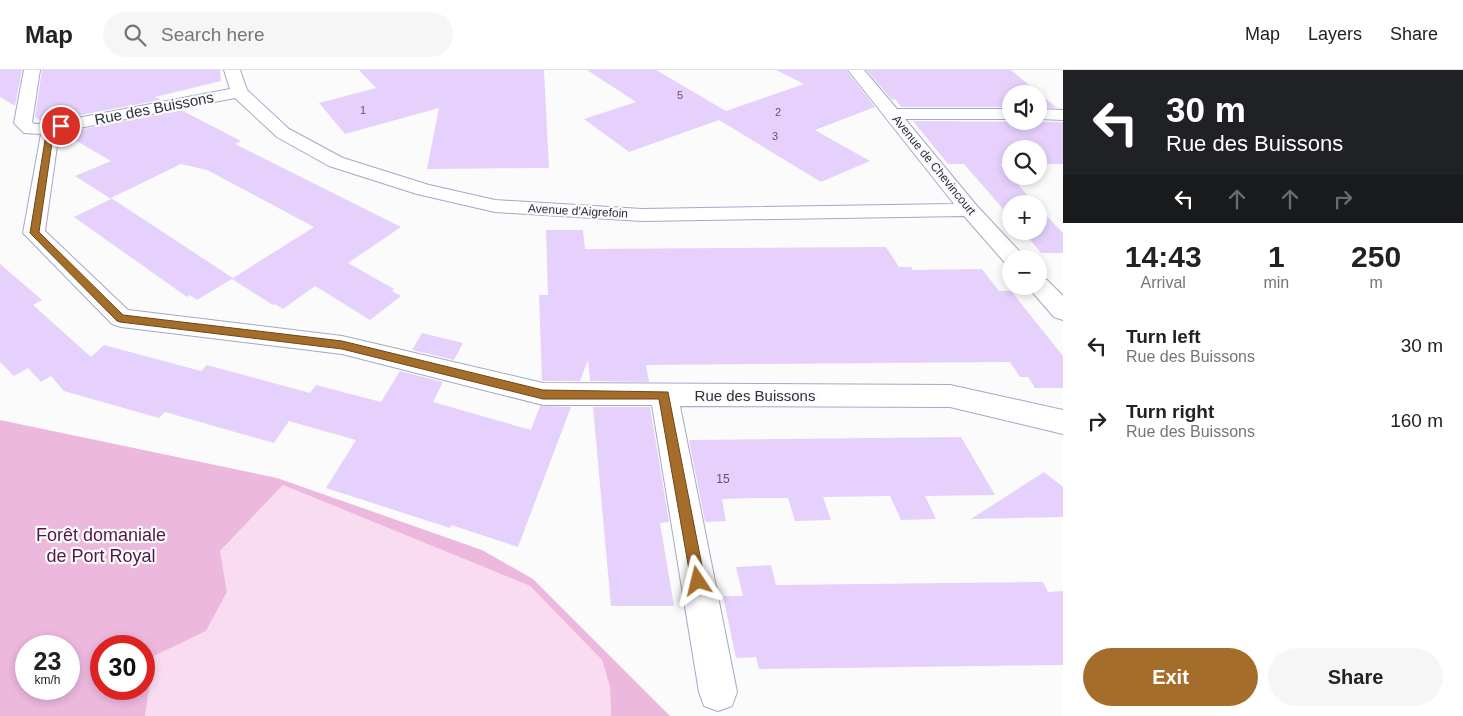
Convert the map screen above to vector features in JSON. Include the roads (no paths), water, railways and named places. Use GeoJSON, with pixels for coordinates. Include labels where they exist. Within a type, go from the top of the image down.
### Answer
{"type":"FeatureCollection","features":[{"type":"Feature","properties":{"kind":"street"},"geometry":{"type":"LineString","coordinates":[[32,70],[23,123],[30,129],[51,128]]}},
{"type":"Feature","properties":{"kind":"street","name":"Avenue d'Aigrefoin"},"geometry":{"type":"LineString","coordinates":[[232,70],[239,92],[283,133],[336,162],[424,190],[495,206],[642,215],[970,210]]}},
{"type":"Feature","properties":{"kind":"street","name":"Avenue de Chevincourt"},"geometry":{"type":"LineString","coordinates":[[856,70],[970,210],[1006,250]]}},
{"type":"Feature","properties":{"kind":"street","name":"Rue des Buissons"},"geometry":{"type":"LineString","coordinates":[[239,92],[51,128],[34,233],[120,318],[342,345],[543,394],[950,396],[1063,422]]}},
{"type":"Feature","properties":{"kind":"street"},"geometry":{"type":"LineString","coordinates":[[892,114],[1002,114]]}},
{"type":"Feature","properties":{"kind":"street"},"geometry":{"type":"LineString","coordinates":[[1047,114],[1063,115]]}},
{"type":"Feature","properties":{"kind":"street"},"geometry":{"type":"LineString","coordinates":[[1047,295],[1063,311]]}},
{"type":"Feature","properties":{"kind":"street"},"geometry":{"type":"LineString","coordinates":[[664,395],[718,692]]}},
{"type":"Feature","properties":{"kind":"park label","name":"Forêt domaniale de Port Royal"},"geometry":{"type":"Point","coordinates":[101,545]}}]}
